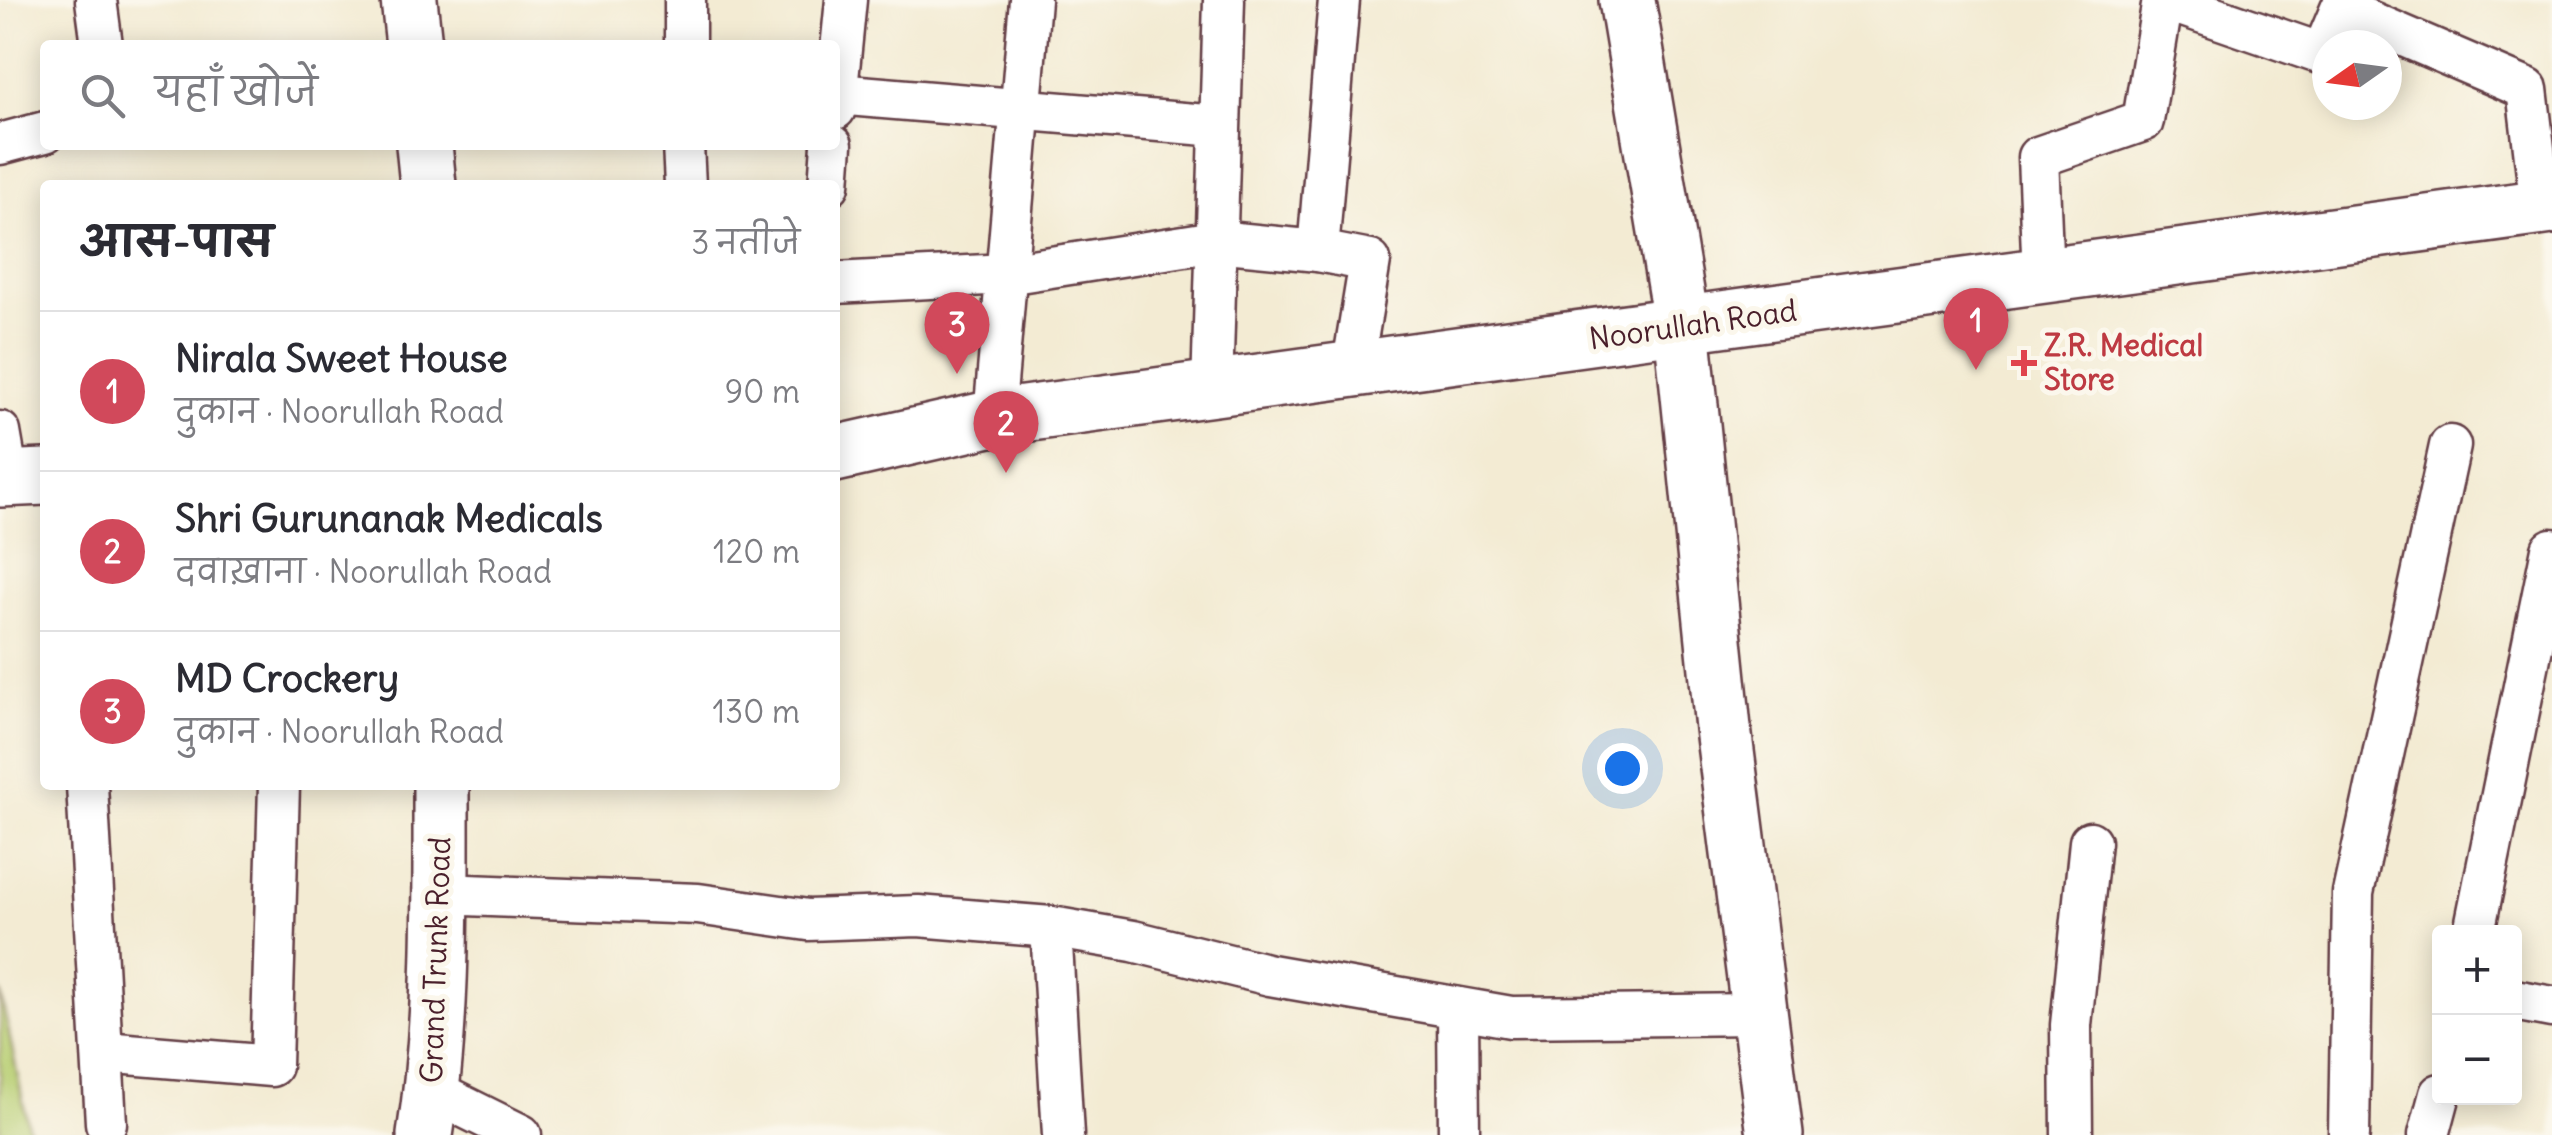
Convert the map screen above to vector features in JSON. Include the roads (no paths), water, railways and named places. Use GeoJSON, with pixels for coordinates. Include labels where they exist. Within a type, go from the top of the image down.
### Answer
{"type":"FeatureCollection","features":[{"type":"Feature","properties":{"kind":"main road"},"geometry":{"type":"LineString","coordinates":[[410,0],[414,40]]}},
{"type":"Feature","properties":{"kind":"main road"},"geometry":{"type":"LineString","coordinates":[[1628,0],[1682,326],[1756,1014],[1774,1135]]}},
{"type":"Feature","properties":{"kind":"main road"},"geometry":{"type":"LineString","coordinates":[[424,150],[428,180]]}},
{"type":"Feature","properties":{"kind":"main road","name":"Noorullah Road"},"geometry":{"type":"LineString","coordinates":[[840,453],[994,418],[2546,207]]}},
{"type":"Feature","properties":{"kind":"main road","name":"Grand Trunk Road"},"geometry":{"type":"LineString","coordinates":[[401,1135],[412,997],[418,790]]}},
{"type":"Feature","properties":{"kind":"main road","name":"Grand Trunk Road"},"geometry":{"type":"LineString","coordinates":[[429,1113],[441,894],[441,790]]}},
{"type":"Feature","properties":{"kind":"street"},"geometry":{"type":"LineString","coordinates":[[96,0],[101,40]]}},
{"type":"Feature","properties":{"kind":"street"},"geometry":{"type":"LineString","coordinates":[[685,40],[686,0]]}},
{"type":"Feature","properties":{"kind":"street"},"geometry":{"type":"LineString","coordinates":[[840,56],[846,0]]}},
{"type":"Feature","properties":{"kind":"street"},"geometry":{"type":"LineString","coordinates":[[994,418],[1030,0]]}},
{"type":"Feature","properties":{"kind":"street"},"geometry":{"type":"LineString","coordinates":[[1212,389],[1224,0]]}},
{"type":"Feature","properties":{"kind":"street"},"geometry":{"type":"LineString","coordinates":[[1318,251],[1340,0]]}},
{"type":"Feature","properties":{"kind":"street"},"geometry":{"type":"LineString","coordinates":[[2044,276],[2038,157],[2142,121],[2165,0],[2322,54],[2341,9],[2527,89],[2546,207]]}},
{"type":"Feature","properties":{"kind":"street"},"geometry":{"type":"LineString","coordinates":[[840,94],[1219,126]]}},
{"type":"Feature","properties":{"kind":"street"},"geometry":{"type":"LineString","coordinates":[[0,144],[40,133]]}},
{"type":"Feature","properties":{"kind":"street"},"geometry":{"type":"LineString","coordinates":[[684,150],[685,180]]}},
{"type":"Feature","properties":{"kind":"street"},"geometry":{"type":"LineString","coordinates":[[829,180],[832,150]]}},
{"type":"Feature","properties":{"kind":"street"},"geometry":{"type":"LineString","coordinates":[[840,284],[1006,274],[1216,241],[1318,251],[1370,260],[1352,370]]}},
{"type":"Feature","properties":{"kind":"street"},"geometry":{"type":"LineString","coordinates":[[2348,1135],[2354,893],[2450,446]]}},
{"type":"Feature","properties":{"kind":"street"},"geometry":{"type":"LineString","coordinates":[[2475,925],[2552,548]]}},
{"type":"Feature","properties":{"kind":"street"},"geometry":{"type":"LineString","coordinates":[[87,790],[106,1123]]}},
{"type":"Feature","properties":{"kind":"street"},"geometry":{"type":"LineString","coordinates":[[104,1052],[271,1066],[279,790]]}},
{"type":"Feature","properties":{"kind":"street"},"geometry":{"type":"LineString","coordinates":[[2072,1135],[2071,1025],[2090,842]]}},
{"type":"Feature","properties":{"kind":"street"},"geometry":{"type":"LineString","coordinates":[[441,894],[698,904],[808,920],[918,916],[1051,927],[1270,975],[1511,1017],[1756,1014]]}},
{"type":"Feature","properties":{"kind":"street"},"geometry":{"type":"LineString","coordinates":[[1051,927],[1063,1135]]}},
{"type":"Feature","properties":{"kind":"street"},"geometry":{"type":"LineString","coordinates":[[2522,1001],[2552,1007]]}},
{"type":"Feature","properties":{"kind":"street"},"geometry":{"type":"LineString","coordinates":[[1458,1008],[1459,1135]]}},
{"type":"Feature","properties":{"kind":"street"},"geometry":{"type":"LineString","coordinates":[[2429,1135],[2437,1105]]}},
{"type":"Feature","properties":{"kind":"street"},"geometry":{"type":"LineString","coordinates":[[429,1113],[521,1135]]}},
{"type":"Feature","properties":{"kind":"place","name":"Z.R. Medical Store"},"geometry":{"type":"Point","coordinates":[2024,363]}},
{"type":"Feature","properties":{"kind":"place","name":"Nirala Sweet House"},"geometry":{"type":"Point","coordinates":[1976,370]}},
{"type":"Feature","properties":{"kind":"place","name":"MD Crockery"},"geometry":{"type":"Point","coordinates":[957,374]}},
{"type":"Feature","properties":{"kind":"place","name":"Shri Gurunanak Medicals"},"geometry":{"type":"Point","coordinates":[1006,473]}}]}
